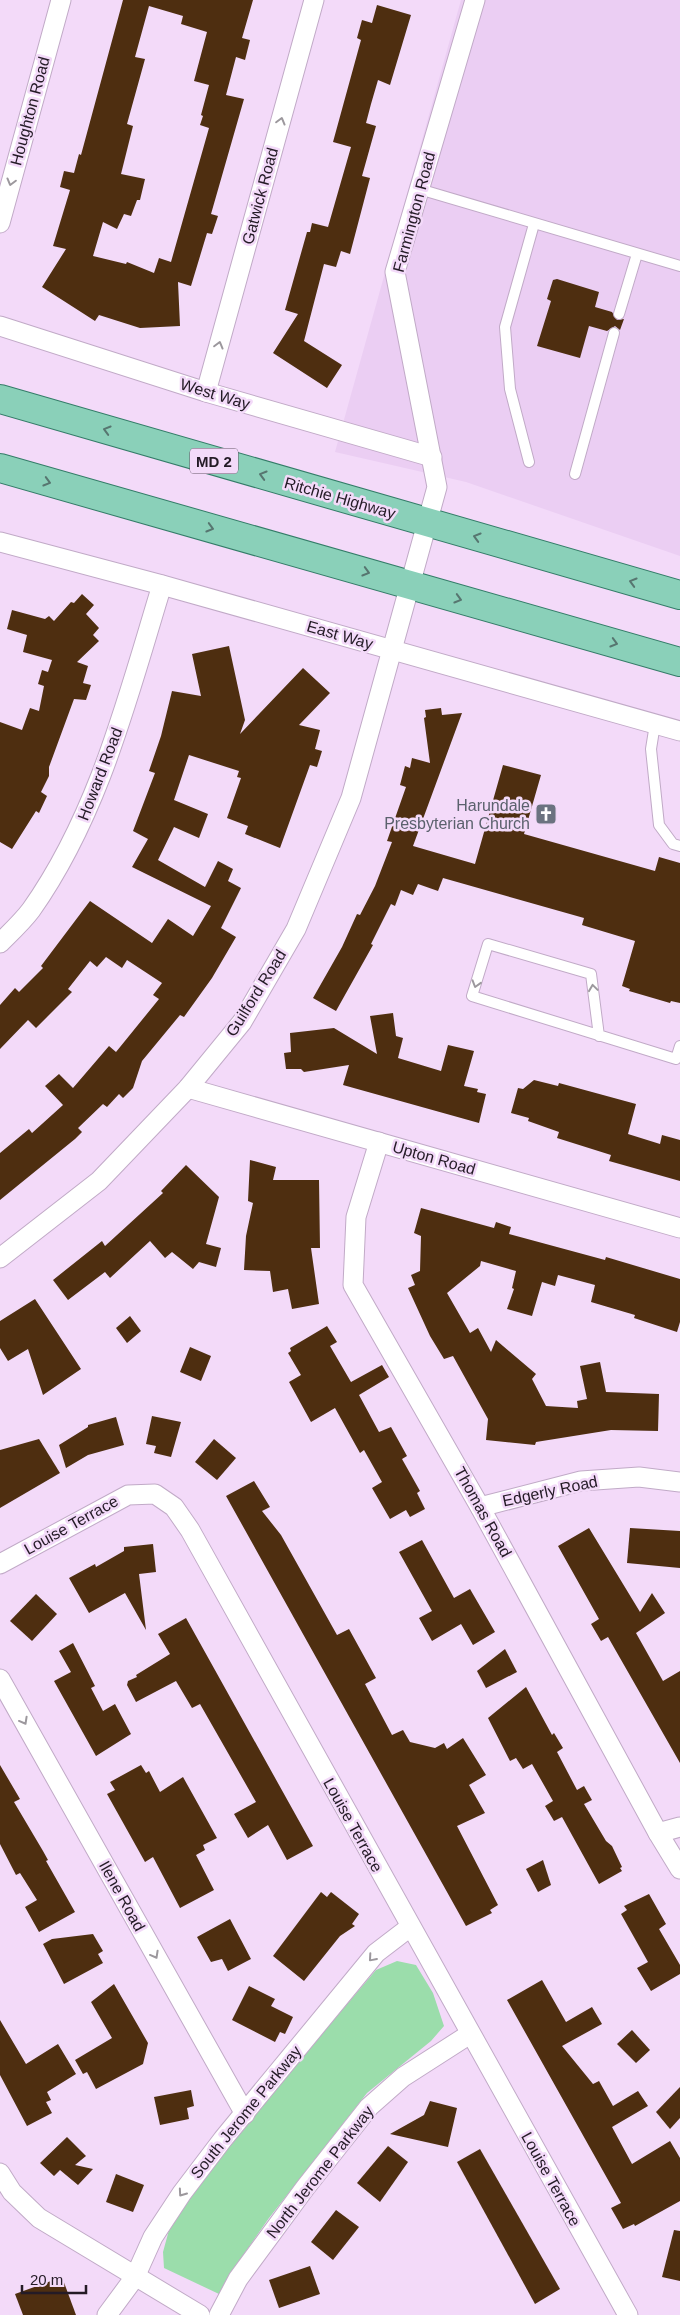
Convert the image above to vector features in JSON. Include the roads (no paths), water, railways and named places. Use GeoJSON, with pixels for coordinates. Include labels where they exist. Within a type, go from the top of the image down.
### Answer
{"type":"FeatureCollection","features":[{"type":"Feature","properties":{"kind":"main road","name":"Ritchie Highway"},"geometry":{"type":"LineString","coordinates":[[0,399],[680,595]]}},
{"type":"Feature","properties":{"kind":"main road"},"geometry":{"type":"LineString","coordinates":[[0,468],[680,662]]}},
{"type":"Feature","properties":{"kind":"street","name":"Houghton Road"},"geometry":{"type":"LineString","coordinates":[[0,223],[61,0]]}},
{"type":"Feature","properties":{"kind":"street","name":"Gatwick Road"},"geometry":{"type":"LineString","coordinates":[[206,392],[314,0]]}},
{"type":"Feature","properties":{"kind":"street","name":"Farmington Road"},"geometry":{"type":"LineString","coordinates":[[427,523],[437,487],[395,272],[475,0]]}},
{"type":"Feature","properties":{"kind":"street","name":"West Way"},"geometry":{"type":"LineString","coordinates":[[0,326],[206,392],[432,457]]}},
{"type":"Feature","properties":{"kind":"street","name":"Guilford Road"},"geometry":{"type":"LineString","coordinates":[[0,1258],[99,1181],[188,1088],[242,1022],[296,929],[351,798],[427,523]]}},
{"type":"Feature","properties":{"kind":"street","name":"East Way"},"geometry":{"type":"LineString","coordinates":[[0,542],[162,585],[680,731]]}},
{"type":"Feature","properties":{"kind":"street","name":"Howard Road"},"geometry":{"type":"LineString","coordinates":[[0,944],[30,911],[77,834],[119,726],[162,585]]}},
{"type":"Feature","properties":{"kind":"street","name":"Upton Road"},"geometry":{"type":"LineString","coordinates":[[188,1088],[680,1228]]}},
{"type":"Feature","properties":{"kind":"street","name":"Thomas Road"},"geometry":{"type":"LineString","coordinates":[[379,1142],[356,1217],[353,1285],[480,1507],[658,1834],[680,1869]]}},
{"type":"Feature","properties":{"kind":"street","name":"Edgerly Road"},"geometry":{"type":"LineString","coordinates":[[480,1507],[581,1482],[639,1477],[680,1482]]}},
{"type":"Feature","properties":{"kind":"street","name":"Louise Terrace"},"geometry":{"type":"LineString","coordinates":[[0,1564],[128,1495],[155,1494],[174,1507],[190,1530],[410,1928],[628,2315]]}},
{"type":"Feature","properties":{"kind":"street","name":"Ilene Road"},"geometry":{"type":"LineString","coordinates":[[0,1679],[244,2114]]}},
{"type":"Feature","properties":{"kind":"street"},"geometry":{"type":"LineString","coordinates":[[658,1834],[680,1827]]}},
{"type":"Feature","properties":{"kind":"street","name":"South Jerome Parkway"},"geometry":{"type":"LineString","coordinates":[[107,2315],[135,2277],[153,2237],[182,2192],[376,1953],[410,1928]]}},
{"type":"Feature","properties":{"kind":"street","name":"North Jerome Parkway"},"geometry":{"type":"LineString","coordinates":[[219,2315],[238,2279],[304,2188],[369,2107],[403,2077],[470,2034]]}},
{"type":"Feature","properties":{"kind":"street"},"geometry":{"type":"LineString","coordinates":[[0,2173],[12,2192],[39,2218],[200,2315]]}},
{"type":"Feature","properties":{"kind":"lane"},"geometry":{"type":"LineString","coordinates":[[419,188],[534,224],[680,266]]}},
{"type":"Feature","properties":{"kind":"lane"},"geometry":{"type":"LineString","coordinates":[[529,462],[510,389],[505,326],[534,224]]}},
{"type":"Feature","properties":{"kind":"lane"},"geometry":{"type":"LineString","coordinates":[[619,314],[637,254]]}},
{"type":"Feature","properties":{"kind":"lane"},"geometry":{"type":"LineString","coordinates":[[575,474],[614,333]]}},
{"type":"Feature","properties":{"kind":"lane"},"geometry":{"type":"LineString","coordinates":[[655,724],[651,749],[660,825],[672,844],[680,846]]}},
{"type":"Feature","properties":{"kind":"lane"},"geometry":{"type":"LineString","coordinates":[[599,1036],[591,974],[488,944],[472,996],[599,1036],[676,1059],[680,1046]]}},
{"type":"Feature","properties":{"kind":"place","name":"Harundale Presbyterian Church"},"geometry":{"type":"Point","coordinates":[546,814]}}]}
